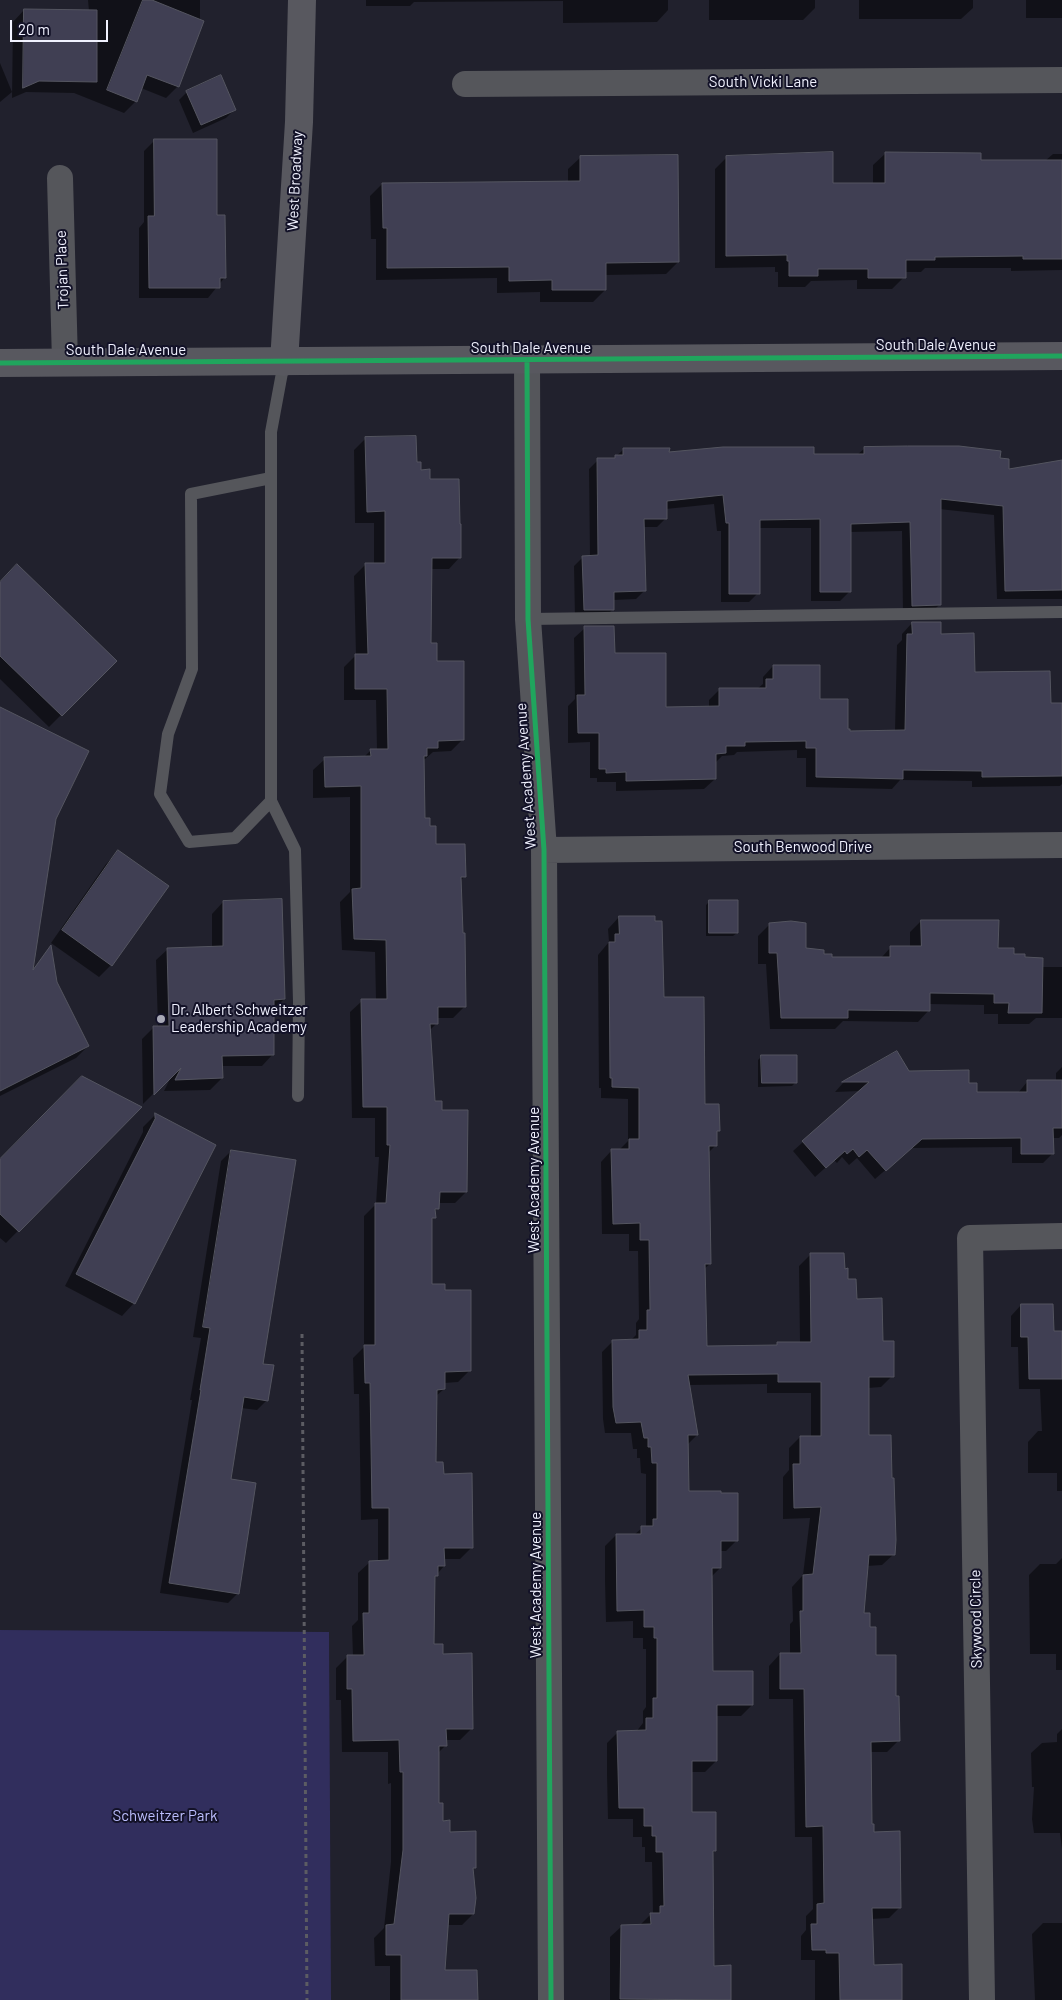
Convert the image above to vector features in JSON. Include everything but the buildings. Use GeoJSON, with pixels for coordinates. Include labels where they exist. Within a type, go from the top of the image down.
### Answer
{"type":"FeatureCollection","features":[{"type":"Feature","properties":{"kind":"street","name":"West Broadway"},"geometry":{"type":"LineString","coordinates":[[284,362],[299,122],[302,0]]}},
{"type":"Feature","properties":{"kind":"street","name":"South Vicki Lane"},"geometry":{"type":"LineString","coordinates":[[465,84],[1062,80]]}},
{"type":"Feature","properties":{"kind":"street","name":"Trojan Place"},"geometry":{"type":"LineString","coordinates":[[60,178],[65,362]]}},
{"type":"Feature","properties":{"kind":"street","name":"South Dale Avenue"},"geometry":{"type":"LineString","coordinates":[[0,363],[1062,356]]}},
{"type":"Feature","properties":{"kind":"street","name":"West Academy Avenue"},"geometry":{"type":"LineString","coordinates":[[527,361],[528,619],[544,850],[551,2000]]}},
{"type":"Feature","properties":{"kind":"street","name":"South Benwood Drive"},"geometry":{"type":"LineString","coordinates":[[544,850],[1062,845]]}},
{"type":"Feature","properties":{"kind":"street","name":"Skywood Circle"},"geometry":{"type":"LineString","coordinates":[[982,2000],[970,1238],[1062,1236]]}},
{"type":"Feature","properties":{"kind":"lane"},"geometry":{"type":"LineString","coordinates":[[284,362],[271,432],[271,801],[295,850],[299,1002],[298,1096]]}},
{"type":"Feature","properties":{"kind":"lane"},"geometry":{"type":"LineString","coordinates":[[271,478],[191,494],[192,669],[168,734],[160,794],[189,842],[235,838],[271,801]]}},
{"type":"Feature","properties":{"kind":"lane"},"geometry":{"type":"LineString","coordinates":[[528,619],[1062,612]]}},
{"type":"Feature","properties":{"kind":"path"},"geometry":{"type":"LineString","coordinates":[[302,1334],[307,2000]]}},
{"type":"Feature","properties":{"kind":"green space","name":"Schweitzer Park"},"geometry":{"type":"Polygon","coordinates":[[[0,1630],[329,1632],[331,2000],[0,2000],[0,1630]]]}},
{"type":"Feature","properties":{"kind":"cycle path"},"geometry":{"type":"LineString","coordinates":[[0,363],[1062,356]]}},
{"type":"Feature","properties":{"kind":"cycle path"},"geometry":{"type":"LineString","coordinates":[[527,361],[528,619],[544,850],[551,2000]]}},
{"type":"Feature","properties":{"kind":"place","name":"Dr. Albert Schweitzer Leadership Academy"},"geometry":{"type":"Point","coordinates":[161,1019]}}]}
